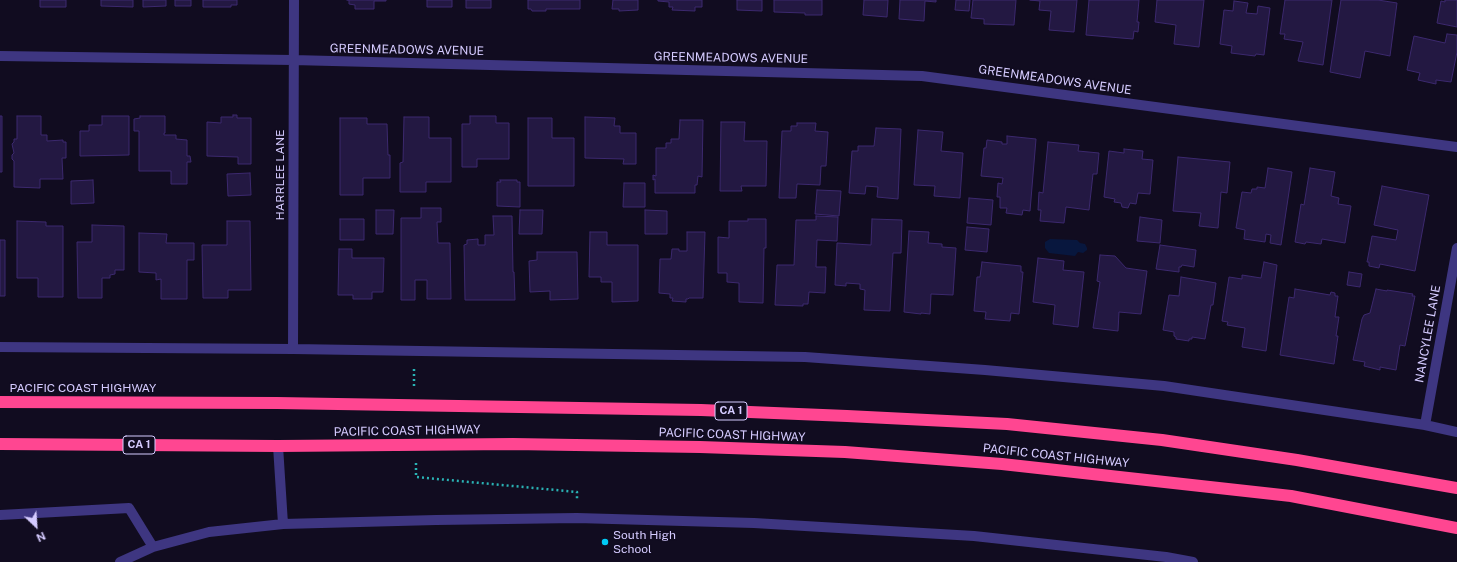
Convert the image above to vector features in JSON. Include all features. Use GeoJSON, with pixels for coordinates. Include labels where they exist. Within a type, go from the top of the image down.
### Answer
{"type":"FeatureCollection","features":[{"type":"Feature","properties":{"kind":"highway","name":"PACIFIC COAST HIGHWAY"},"geometry":{"type":"LineString","coordinates":[[0,402],[277,403],[701,410],[1007,424],[1170,441],[1297,460],[1457,488]]}},
{"type":"Feature","properties":{"kind":"highway","name":"PACIFIC COAST HIGHWAY"},"geometry":{"type":"LineString","coordinates":[[0,444],[278,446],[514,444],[708,447],[853,453],[1002,464],[1291,496],[1457,528]]}},
{"type":"Feature","properties":{"kind":"street","name":"HARRLEE LANE"},"geometry":{"type":"LineString","coordinates":[[293,349],[294,0]]}},
{"type":"Feature","properties":{"kind":"street","name":"GREENMEADOWS AVENUE"},"geometry":{"type":"LineString","coordinates":[[0,56],[293,60],[922,76],[1457,147]]}},
{"type":"Feature","properties":{"kind":"street","name":"NANCYLEE LANE"},"geometry":{"type":"LineString","coordinates":[[1424,425],[1457,248]]}},
{"type":"Feature","properties":{"kind":"street"},"geometry":{"type":"LineString","coordinates":[[0,347],[293,349],[813,358],[985,370],[1164,386],[1424,425],[1457,432]]}},
{"type":"Feature","properties":{"kind":"street"},"geometry":{"type":"LineString","coordinates":[[278,446],[283,524]]}},
{"type":"Feature","properties":{"kind":"street"},"geometry":{"type":"LineString","coordinates":[[0,515],[129,508],[153,547]]}},
{"type":"Feature","properties":{"kind":"street"},"geometry":{"type":"LineString","coordinates":[[120,562],[153,547],[209,532],[283,524],[577,518],[754,523],[974,536],[1166,557],[1193,562]]}},
{"type":"Feature","properties":{"kind":"water"},"geometry":{"type":"Polygon","coordinates":[[[1050,239],[1077,240],[1080,243],[1085,244],[1087,250],[1083,253],[1078,252],[1075,256],[1049,253],[1045,248],[1045,242],[1050,239]]]}},
{"type":"Feature","properties":{"kind":"building"},"geometry":{"type":"Polygon","coordinates":[[[40,0],[66,0],[66,7],[40,7],[40,0]]]}},
{"type":"Feature","properties":{"kind":"building"},"geometry":{"type":"Polygon","coordinates":[[[101,0],[133,0],[133,7],[101,6],[101,0]]]}},
{"type":"Feature","properties":{"kind":"building"},"geometry":{"type":"Polygon","coordinates":[[[143,0],[166,0],[166,6],[143,7],[143,0]]]}},
{"type":"Feature","properties":{"kind":"building"},"geometry":{"type":"Polygon","coordinates":[[[175,0],[191,0],[191,6],[175,6],[175,0]]]}},
{"type":"Feature","properties":{"kind":"building"},"geometry":{"type":"Polygon","coordinates":[[[203,0],[237,0],[237,5],[231,5],[231,7],[203,7],[203,0]]]}},
{"type":"Feature","properties":{"kind":"building"},"geometry":{"type":"Polygon","coordinates":[[[349,0],[386,1],[374,1],[374,9],[355,9],[355,5],[349,4],[349,0]]]}},
{"type":"Feature","properties":{"kind":"building"},"geometry":{"type":"Polygon","coordinates":[[[427,0],[452,0],[452,7],[427,7],[427,0]]]}},
{"type":"Feature","properties":{"kind":"building"},"geometry":{"type":"Polygon","coordinates":[[[466,0],[491,0],[491,8],[466,8],[466,0]]]}},
{"type":"Feature","properties":{"kind":"building"},"geometry":{"type":"Polygon","coordinates":[[[528,0],[580,0],[580,9],[546,9],[546,11],[532,11],[531,9],[528,9],[528,0]]]}},
{"type":"Feature","properties":{"kind":"building"},"geometry":{"type":"Polygon","coordinates":[[[613,0],[638,0],[638,10],[619,11],[619,9],[612,9],[613,0]]]}},
{"type":"Feature","properties":{"kind":"building"},"geometry":{"type":"Polygon","coordinates":[[[658,0],[702,0],[702,7],[695,7],[695,11],[672,10],[673,7],[669,7],[669,2],[658,0]]]}},
{"type":"Feature","properties":{"kind":"building"},"geometry":{"type":"Polygon","coordinates":[[[737,0],[762,0],[762,11],[737,10],[737,0]]]}},
{"type":"Feature","properties":{"kind":"building"},"geometry":{"type":"Polygon","coordinates":[[[774,0],[822,0],[822,15],[774,12],[774,0]]]}},
{"type":"Feature","properties":{"kind":"building"},"geometry":{"type":"Polygon","coordinates":[[[864,0],[888,0],[887,17],[863,15],[864,0]]]}},
{"type":"Feature","properties":{"kind":"building"},"geometry":{"type":"Polygon","coordinates":[[[900,0],[936,0],[936,2],[925,1],[924,21],[899,19],[900,0]]]}},
{"type":"Feature","properties":{"kind":"building"},"geometry":{"type":"Polygon","coordinates":[[[956,0],[970,0],[969,11],[955,10],[956,0]]]}},
{"type":"Feature","properties":{"kind":"building"},"geometry":{"type":"Polygon","coordinates":[[[973,0],[1016,0],[1014,25],[984,24],[984,19],[971,18],[973,0]]]}},
{"type":"Feature","properties":{"kind":"building"},"geometry":{"type":"Polygon","coordinates":[[[1030,0],[1077,0],[1074,32],[1049,30],[1051,11],[1039,10],[1040,1],[1030,0]]]}},
{"type":"Feature","properties":{"kind":"building"},"geometry":{"type":"Polygon","coordinates":[[[1089,0],[1139,0],[1137,22],[1139,22],[1138,32],[1134,31],[1133,39],[1086,35],[1089,0]]]}},
{"type":"Feature","properties":{"kind":"building"},"geometry":{"type":"Polygon","coordinates":[[[1157,0],[1204,0],[1199,47],[1174,44],[1176,25],[1155,22],[1157,0]]]}},
{"type":"Feature","properties":{"kind":"building"},"geometry":{"type":"Polygon","coordinates":[[[1285,0],[1332,0],[1323,65],[1298,61],[1303,42],[1284,39],[1285,34],[1280,34],[1285,0]]]}},
{"type":"Feature","properties":{"kind":"building"},"geometry":{"type":"Polygon","coordinates":[[[1341,0],[1378,0],[1397,3],[1390,56],[1365,51],[1360,78],[1330,72],[1341,0]]]}},
{"type":"Feature","properties":{"kind":"building"},"geometry":{"type":"Polygon","coordinates":[[[1445,0],[1457,0],[1457,27],[1437,23],[1441,1],[1445,2],[1445,0]]]}},
{"type":"Feature","properties":{"kind":"building"},"geometry":{"type":"Polygon","coordinates":[[[1234,1],[1248,3],[1246,13],[1257,14],[1258,6],[1270,8],[1264,55],[1256,54],[1255,56],[1231,53],[1232,46],[1220,44],[1224,10],[1233,11],[1234,1]]]}},
{"type":"Feature","properties":{"kind":"building"},"geometry":{"type":"Polygon","coordinates":[[[1447,34],[1457,35],[1457,52],[1451,82],[1436,80],[1436,84],[1418,80],[1420,73],[1407,70],[1414,36],[1445,43],[1447,34]]]}},
{"type":"Feature","properties":{"kind":"building"},"geometry":{"type":"Polygon","coordinates":[[[233,115],[237,115],[237,118],[251,118],[251,164],[238,164],[238,157],[207,156],[207,122],[221,123],[221,117],[233,117],[233,115]]]}},
{"type":"Feature","properties":{"kind":"building"},"geometry":{"type":"Polygon","coordinates":[[[0,116],[2,116],[2,172],[0,172],[0,116]]]}},
{"type":"Feature","properties":{"kind":"building"},"geometry":{"type":"Polygon","coordinates":[[[17,116],[41,116],[41,135],[47,135],[47,141],[63,140],[63,142],[66,142],[66,158],[62,158],[63,179],[40,179],[40,188],[14,187],[14,161],[12,159],[12,155],[14,153],[12,144],[14,139],[17,139],[17,116]]]}},
{"type":"Feature","properties":{"kind":"building"},"geometry":{"type":"Polygon","coordinates":[[[102,116],[129,116],[129,155],[80,156],[80,131],[89,131],[89,125],[102,125],[102,116]]]}},
{"type":"Feature","properties":{"kind":"building"},"geometry":{"type":"Polygon","coordinates":[[[140,116],[165,116],[164,135],[176,135],[176,139],[187,140],[187,156],[190,156],[191,162],[187,162],[187,184],[171,184],[171,171],[139,171],[139,131],[134,131],[134,119],[140,118],[140,116]]]}},
{"type":"Feature","properties":{"kind":"building"},"geometry":{"type":"Polygon","coordinates":[[[470,116],[496,116],[496,123],[509,123],[509,159],[477,159],[477,167],[462,167],[462,124],[470,124],[470,116]]]}},
{"type":"Feature","properties":{"kind":"building"},"geometry":{"type":"Polygon","coordinates":[[[404,117],[429,117],[429,138],[451,138],[451,182],[426,182],[426,192],[400,192],[400,163],[403,162],[404,117]]]}},
{"type":"Feature","properties":{"kind":"building"},"geometry":{"type":"Polygon","coordinates":[[[585,117],[615,118],[614,126],[620,126],[620,133],[636,133],[636,164],[623,164],[624,159],[585,158],[585,117]]]}},
{"type":"Feature","properties":{"kind":"building"},"geometry":{"type":"Polygon","coordinates":[[[340,118],[367,118],[367,124],[387,124],[388,155],[390,155],[390,178],[363,178],[363,195],[340,195],[340,118]]]}},
{"type":"Feature","properties":{"kind":"building"},"geometry":{"type":"Polygon","coordinates":[[[528,118],[552,118],[552,138],[574,138],[574,186],[528,186],[528,118]]]}},
{"type":"Feature","properties":{"kind":"building"},"geometry":{"type":"Polygon","coordinates":[[[680,120],[703,120],[702,177],[698,176],[697,185],[695,185],[695,193],[655,193],[655,179],[653,180],[653,175],[656,176],[656,148],[666,148],[666,143],[671,143],[671,139],[679,139],[680,120]]]}},
{"type":"Feature","properties":{"kind":"building"},"geometry":{"type":"Polygon","coordinates":[[[721,122],[745,122],[744,141],[767,141],[766,186],[741,186],[742,191],[720,191],[721,122]]]}},
{"type":"Feature","properties":{"kind":"building"},"geometry":{"type":"Polygon","coordinates":[[[797,123],[816,123],[815,131],[828,132],[826,166],[821,166],[820,185],[797,184],[796,198],[779,198],[782,131],[791,131],[791,126],[797,126],[797,123]]]}},
{"type":"Feature","properties":{"kind":"building"},"geometry":{"type":"Polygon","coordinates":[[[876,128],[901,129],[898,199],[877,197],[878,187],[866,186],[865,194],[849,193],[852,151],[858,151],[858,146],[874,146],[876,128]]]}},
{"type":"Feature","properties":{"kind":"building"},"geometry":{"type":"Polygon","coordinates":[[[918,130],[943,132],[941,151],[963,153],[960,198],[934,196],[935,186],[914,185],[918,130]]]}},
{"type":"Feature","properties":{"kind":"building"},"geometry":{"type":"Polygon","coordinates":[[[1007,136],[1036,139],[1030,211],[1023,210],[1022,215],[1006,213],[1007,208],[1000,208],[1000,197],[997,197],[998,183],[1002,184],[1003,178],[981,176],[984,148],[986,148],[987,140],[1007,144],[1007,136]]]}},
{"type":"Feature","properties":{"kind":"building"},"geometry":{"type":"Polygon","coordinates":[[[1048,142],[1079,145],[1078,151],[1099,153],[1097,174],[1093,174],[1089,210],[1066,207],[1064,223],[1040,221],[1041,210],[1038,210],[1039,192],[1043,193],[1048,142]]]}},
{"type":"Feature","properties":{"kind":"building"},"geometry":{"type":"Polygon","coordinates":[[[1124,149],[1143,151],[1142,159],[1153,160],[1150,194],[1138,193],[1136,204],[1130,203],[1128,208],[1122,207],[1121,203],[1114,202],[1115,199],[1104,197],[1109,151],[1124,153],[1124,149]]]}},
{"type":"Feature","properties":{"kind":"building"},"geometry":{"type":"Polygon","coordinates":[[[1178,157],[1230,162],[1227,193],[1221,192],[1218,228],[1199,226],[1201,213],[1173,211],[1178,157]]]}},
{"type":"Feature","properties":{"kind":"building"},"geometry":{"type":"Polygon","coordinates":[[[1268,168],[1292,172],[1281,245],[1270,243],[1271,235],[1266,234],[1265,242],[1244,239],[1245,230],[1236,228],[1242,192],[1251,193],[1252,189],[1257,189],[1257,187],[1265,188],[1268,168]]]}},
{"type":"Feature","properties":{"kind":"building"},"geometry":{"type":"Polygon","coordinates":[[[1310,168],[1335,172],[1331,196],[1339,198],[1338,204],[1351,206],[1345,243],[1322,239],[1321,244],[1306,242],[1305,244],[1295,242],[1301,204],[1304,205],[1310,168]]]}},
{"type":"Feature","properties":{"kind":"building"},"geometry":{"type":"Polygon","coordinates":[[[250,173],[251,195],[228,196],[227,174],[250,173]]]}},
{"type":"Feature","properties":{"kind":"building"},"geometry":{"type":"Polygon","coordinates":[[[93,180],[94,203],[71,204],[71,181],[93,180]]]}},
{"type":"Feature","properties":{"kind":"building"},"geometry":{"type":"Polygon","coordinates":[[[500,180],[517,180],[517,182],[520,182],[520,207],[497,206],[497,182],[501,182],[500,180]]]}},
{"type":"Feature","properties":{"kind":"building"},"geometry":{"type":"Polygon","coordinates":[[[624,183],[645,183],[645,207],[623,207],[624,183]]]}},
{"type":"Feature","properties":{"kind":"building"},"geometry":{"type":"Polygon","coordinates":[[[1382,186],[1429,195],[1415,271],[1380,264],[1379,268],[1369,266],[1369,262],[1367,262],[1372,236],[1396,240],[1398,230],[1374,225],[1382,186]]]}},
{"type":"Feature","properties":{"kind":"building"},"geometry":{"type":"Polygon","coordinates":[[[817,190],[841,191],[839,216],[815,214],[817,190]]]}},
{"type":"Feature","properties":{"kind":"building"},"geometry":{"type":"Polygon","coordinates":[[[969,198],[993,200],[991,225],[967,223],[969,198]]]}},
{"type":"Feature","properties":{"kind":"building"},"geometry":{"type":"Polygon","coordinates":[[[421,208],[441,208],[441,222],[437,222],[438,243],[450,243],[451,299],[427,299],[427,280],[415,280],[415,300],[401,300],[401,218],[421,218],[421,208]]]}},
{"type":"Feature","properties":{"kind":"building"},"geometry":{"type":"Polygon","coordinates":[[[376,210],[394,210],[393,234],[376,234],[376,210]]]}},
{"type":"Feature","properties":{"kind":"building"},"geometry":{"type":"Polygon","coordinates":[[[520,210],[543,210],[542,234],[519,234],[520,210]]]}},
{"type":"Feature","properties":{"kind":"building"},"geometry":{"type":"Polygon","coordinates":[[[645,210],[667,211],[667,234],[645,234],[645,210]]]}},
{"type":"Feature","properties":{"kind":"building"},"geometry":{"type":"Polygon","coordinates":[[[493,216],[512,216],[515,300],[465,300],[464,245],[467,244],[467,240],[478,239],[478,245],[485,245],[485,235],[494,235],[493,216]]]}},
{"type":"Feature","properties":{"kind":"building"},"geometry":{"type":"Polygon","coordinates":[[[816,216],[838,217],[837,241],[817,240],[816,267],[826,267],[825,293],[809,292],[808,304],[803,304],[803,306],[775,305],[777,265],[794,265],[796,220],[816,220],[816,216]]]}},
{"type":"Feature","properties":{"kind":"building"},"geometry":{"type":"Polygon","coordinates":[[[1140,217],[1162,220],[1160,243],[1137,241],[1140,217]]]}},
{"type":"Feature","properties":{"kind":"building"},"geometry":{"type":"Polygon","coordinates":[[[340,219],[364,219],[364,240],[340,240],[340,219]]]}},
{"type":"Feature","properties":{"kind":"building"},"geometry":{"type":"Polygon","coordinates":[[[748,219],[766,219],[763,303],[739,302],[739,283],[727,282],[727,273],[718,273],[718,237],[729,238],[729,221],[748,221],[748,219]]]}},
{"type":"Feature","properties":{"kind":"building"},"geometry":{"type":"Polygon","coordinates":[[[872,219],[902,220],[901,253],[893,253],[890,311],[864,310],[865,290],[860,289],[860,284],[846,283],[846,286],[835,285],[837,243],[871,245],[872,219]]]}},
{"type":"Feature","properties":{"kind":"building"},"geometry":{"type":"Polygon","coordinates":[[[17,221],[46,222],[46,226],[63,226],[63,297],[38,297],[38,278],[17,278],[17,221]]]}},
{"type":"Feature","properties":{"kind":"building"},"geometry":{"type":"Polygon","coordinates":[[[227,221],[250,221],[251,290],[228,290],[228,298],[203,298],[202,245],[227,245],[227,221]]]}},
{"type":"Feature","properties":{"kind":"building"},"geometry":{"type":"Polygon","coordinates":[[[92,225],[124,226],[124,270],[115,270],[115,274],[110,275],[110,278],[102,278],[102,298],[78,298],[77,242],[92,242],[92,225]]]}},
{"type":"Feature","properties":{"kind":"building"},"geometry":{"type":"Polygon","coordinates":[[[967,227],[989,229],[987,252],[965,250],[967,227]]]}},
{"type":"Feature","properties":{"kind":"building"},"geometry":{"type":"Polygon","coordinates":[[[909,231],[929,232],[928,243],[942,244],[942,247],[956,248],[953,295],[931,294],[930,314],[904,312],[909,231]]]}},
{"type":"Feature","properties":{"kind":"building"},"geometry":{"type":"Polygon","coordinates":[[[590,232],[607,232],[607,245],[638,245],[638,301],[612,302],[612,282],[601,282],[601,277],[589,277],[590,232]]]}},
{"type":"Feature","properties":{"kind":"building"},"geometry":{"type":"Polygon","coordinates":[[[687,232],[705,232],[703,298],[689,298],[686,299],[686,302],[672,301],[673,298],[670,298],[670,294],[659,293],[660,259],[671,259],[672,249],[687,251],[687,232]]]}},
{"type":"Feature","properties":{"kind":"building"},"geometry":{"type":"Polygon","coordinates":[[[139,233],[167,234],[166,243],[194,243],[194,260],[187,260],[187,299],[161,299],[161,279],[156,280],[156,273],[139,272],[139,233]]]}},
{"type":"Feature","properties":{"kind":"building"},"geometry":{"type":"Polygon","coordinates":[[[0,240],[5,240],[5,296],[0,296],[0,240]]]}},
{"type":"Feature","properties":{"kind":"building"},"geometry":{"type":"Polygon","coordinates":[[[1160,245],[1196,250],[1194,267],[1182,265],[1179,267],[1179,272],[1156,269],[1160,245]]]}},
{"type":"Feature","properties":{"kind":"building"},"geometry":{"type":"Polygon","coordinates":[[[339,249],[352,249],[352,258],[384,258],[383,292],[372,292],[372,299],[353,299],[353,295],[338,295],[339,249]]]}},
{"type":"Feature","properties":{"kind":"building"},"geometry":{"type":"Polygon","coordinates":[[[537,252],[577,252],[578,299],[550,300],[550,291],[530,292],[529,261],[537,260],[537,252]]]}},
{"type":"Feature","properties":{"kind":"building"},"geometry":{"type":"Polygon","coordinates":[[[1100,255],[1115,256],[1126,268],[1147,271],[1141,314],[1119,312],[1118,331],[1093,328],[1100,282],[1097,281],[1100,255]]]}},
{"type":"Feature","properties":{"kind":"building"},"geometry":{"type":"Polygon","coordinates":[[[1038,258],[1064,261],[1063,270],[1084,272],[1078,327],[1053,324],[1055,305],[1033,302],[1038,258]]]}},
{"type":"Feature","properties":{"kind":"building"},"geometry":{"type":"Polygon","coordinates":[[[982,262],[1021,266],[1021,272],[1023,272],[1019,314],[1011,313],[1010,321],[985,319],[986,312],[974,311],[977,277],[980,277],[982,262]]]}},
{"type":"Feature","properties":{"kind":"building"},"geometry":{"type":"Polygon","coordinates":[[[1264,262],[1277,265],[1266,351],[1242,347],[1245,328],[1227,325],[1228,322],[1222,321],[1229,277],[1242,279],[1242,275],[1261,278],[1264,262]]]}},
{"type":"Feature","properties":{"kind":"building"},"geometry":{"type":"Polygon","coordinates":[[[1349,272],[1362,274],[1360,287],[1347,285],[1349,272]]]}},
{"type":"Feature","properties":{"kind":"building"},"geometry":{"type":"Polygon","coordinates":[[[1181,277],[1216,283],[1213,305],[1211,305],[1205,339],[1192,337],[1189,341],[1176,339],[1174,332],[1163,330],[1169,295],[1179,296],[1181,277]]]}},
{"type":"Feature","properties":{"kind":"building"},"geometry":{"type":"Polygon","coordinates":[[[1295,289],[1330,295],[1331,292],[1335,293],[1335,296],[1338,296],[1335,317],[1339,317],[1336,336],[1338,336],[1334,364],[1280,355],[1289,297],[1294,298],[1295,289]]]}},
{"type":"Feature","properties":{"kind":"building"},"geometry":{"type":"Polygon","coordinates":[[[1376,289],[1413,294],[1412,296],[1415,296],[1405,346],[1400,345],[1396,370],[1380,367],[1380,370],[1364,366],[1365,362],[1353,360],[1362,319],[1364,315],[1370,313],[1376,289]]]}},
{"type":"Feature","properties":{"kind":"place","name":"South High School"},"geometry":{"type":"Point","coordinates":[605,542]}}]}
